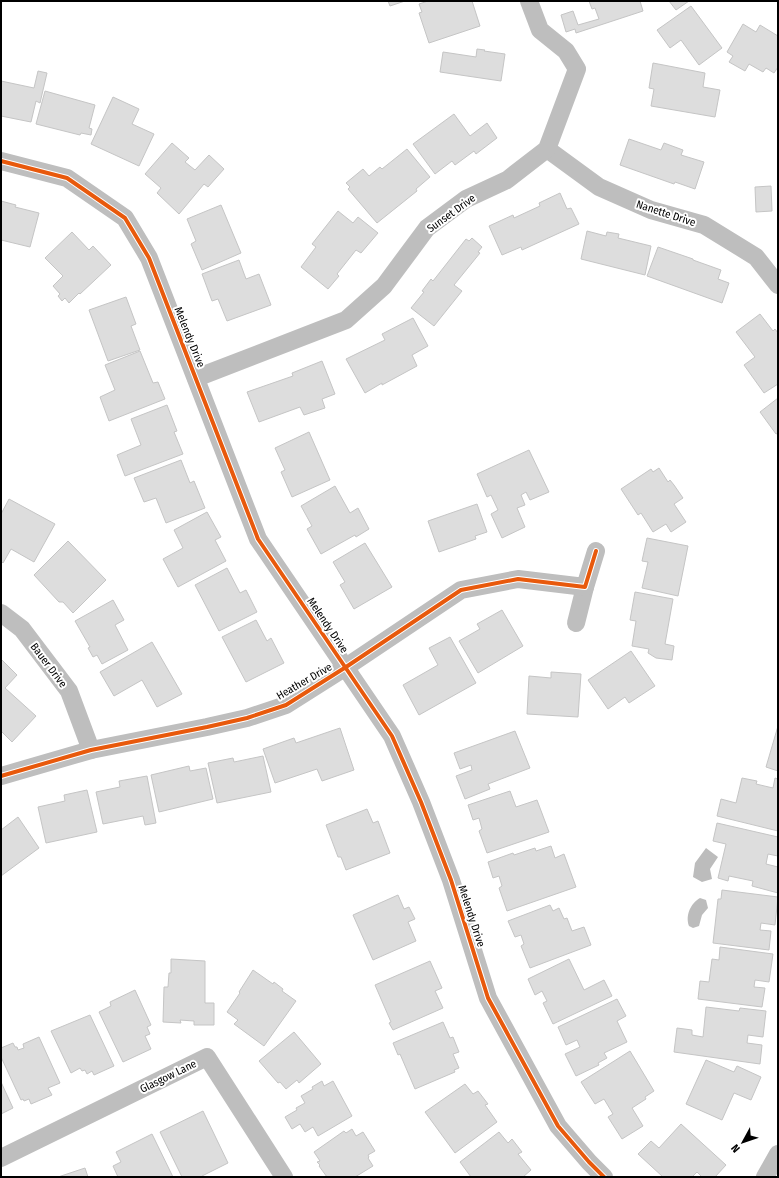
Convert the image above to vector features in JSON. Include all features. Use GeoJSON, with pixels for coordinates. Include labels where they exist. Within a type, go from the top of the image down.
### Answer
{"type":"FeatureCollection","features":[{"type":"Feature","properties":{"kind":"street"},"geometry":{"type":"LineString","coordinates":[[529,1],[540,30],[566,51],[577,69],[547,149]]}},
{"type":"Feature","properties":{"kind":"street","name":"Nanette Drive"},"geometry":{"type":"LineString","coordinates":[[547,149],[599,187],[651,210],[704,225],[756,256],[778,285]]}},
{"type":"Feature","properties":{"kind":"street","name":"Sunset Drive"},"geometry":{"type":"LineString","coordinates":[[196,378],[346,320],[384,286],[427,228],[466,199],[507,180],[547,149]]}},
{"type":"Feature","properties":{"kind":"street","name":"Melendy Drive"},"geometry":{"type":"LineString","coordinates":[[1,161],[67,178],[125,218],[149,258],[258,539],[392,736],[421,802],[451,880],[488,998],[558,1126],[604,1177]]}},
{"type":"Feature","properties":{"kind":"street"},"geometry":{"type":"LineString","coordinates":[[576,623],[596,551]]}},
{"type":"Feature","properties":{"kind":"street","name":"Heather Drive"},"geometry":{"type":"LineString","coordinates":[[1,776],[92,750],[247,718],[286,705],[461,590],[518,579],[585,587]]}},
{"type":"Feature","properties":{"kind":"street","name":"Bauer Drive"},"geometry":{"type":"LineString","coordinates":[[1,613],[22,629],[69,691],[92,750]]}},
{"type":"Feature","properties":{"kind":"street","name":"Glasgow Lane"},"geometry":{"type":"LineString","coordinates":[[1,1158],[207,1057],[284,1177]]}},
{"type":"Feature","properties":{"kind":"street"},"geometry":{"type":"LineString","coordinates":[[765,1177],[778,1154]]}},
{"type":"Feature","properties":{"kind":"shaded area"},"geometry":{"type":"Polygon","coordinates":[[[706,848],[718,857],[710,869],[712,879],[702,882],[693,877],[695,863],[706,848]]]}},
{"type":"Feature","properties":{"kind":"shaded area"},"geometry":{"type":"Polygon","coordinates":[[[700,898],[706,900],[708,908],[702,915],[699,926],[693,928],[689,926],[688,914],[694,903],[700,898]]]}},
{"type":"Feature","properties":{"kind":"building"},"geometry":{"type":"Polygon","coordinates":[[[388,1],[405,1],[390,6],[388,1]]]}},
{"type":"Feature","properties":{"kind":"building"},"geometry":{"type":"Polygon","coordinates":[[[428,1],[472,1],[480,26],[429,43],[419,13],[422,12],[419,4],[428,1]]]}},
{"type":"Feature","properties":{"kind":"building"},"geometry":{"type":"Polygon","coordinates":[[[589,1],[640,1],[643,11],[576,33],[575,29],[566,32],[561,15],[573,11],[578,25],[599,19],[595,8],[592,9],[589,1]]]}},
{"type":"Feature","properties":{"kind":"building"},"geometry":{"type":"Polygon","coordinates":[[[669,1],[689,1],[676,10],[669,1]]]}},
{"type":"Feature","properties":{"kind":"building"},"geometry":{"type":"Polygon","coordinates":[[[691,6],[722,48],[699,65],[681,40],[670,48],[657,30],[691,6]]]}},
{"type":"Feature","properties":{"kind":"building"},"geometry":{"type":"Polygon","coordinates":[[[743,24],[756,32],[760,25],[778,36],[778,67],[774,73],[766,68],[763,72],[749,64],[745,71],[729,62],[733,56],[727,52],[743,24]]]}},
{"type":"Feature","properties":{"kind":"building"},"geometry":{"type":"Polygon","coordinates":[[[477,49],[505,54],[501,81],[440,72],[443,52],[476,57],[477,49]]]}},
{"type":"Feature","properties":{"kind":"building"},"geometry":{"type":"Polygon","coordinates":[[[653,63],[705,73],[703,87],[720,90],[715,117],[651,106],[654,89],[649,88],[653,63]]]}},
{"type":"Feature","properties":{"kind":"building"},"geometry":{"type":"Polygon","coordinates":[[[38,71],[47,73],[40,103],[36,101],[31,122],[1,116],[1,81],[34,88],[38,71]]]}},
{"type":"Feature","properties":{"kind":"building"},"geometry":{"type":"Polygon","coordinates":[[[45,91],[95,105],[89,128],[92,129],[91,135],[81,133],[80,135],[36,124],[45,91]]]}},
{"type":"Feature","properties":{"kind":"building"},"geometry":{"type":"Polygon","coordinates":[[[113,97],[139,109],[132,124],[154,134],[139,166],[91,144],[113,97]]]}},
{"type":"Feature","properties":{"kind":"building"},"geometry":{"type":"Polygon","coordinates":[[[454,114],[470,136],[487,123],[497,138],[476,154],[474,151],[455,165],[452,161],[435,174],[413,144],[454,114]]]}},
{"type":"Feature","properties":{"kind":"building"},"geometry":{"type":"Polygon","coordinates":[[[629,139],[661,150],[664,143],[683,150],[681,155],[704,162],[695,189],[675,182],[674,184],[620,165],[629,139]]]}},
{"type":"Feature","properties":{"kind":"building"},"geometry":{"type":"Polygon","coordinates":[[[172,143],[189,158],[185,162],[195,170],[209,155],[224,169],[208,187],[204,184],[179,214],[157,193],[161,188],[145,174],[172,143]]]}},
{"type":"Feature","properties":{"kind":"building"},"geometry":{"type":"Polygon","coordinates":[[[407,149],[430,177],[416,189],[417,191],[377,223],[348,189],[350,187],[346,183],[363,169],[369,176],[380,167],[382,169],[407,149]]]}},
{"type":"Feature","properties":{"kind":"building"},"geometry":{"type":"Polygon","coordinates":[[[771,186],[772,211],[756,212],[755,187],[771,186]]]}},
{"type":"Feature","properties":{"kind":"building"},"geometry":{"type":"Polygon","coordinates":[[[560,193],[567,209],[571,208],[579,224],[522,250],[521,247],[502,255],[489,226],[513,215],[514,218],[540,206],[539,203],[560,193]]]}},
{"type":"Feature","properties":{"kind":"building"},"geometry":{"type":"Polygon","coordinates":[[[1,201],[16,205],[15,207],[39,213],[30,247],[1,240],[1,201]]]}},
{"type":"Feature","properties":{"kind":"building"},"geometry":{"type":"Polygon","coordinates":[[[221,205],[241,253],[202,270],[191,244],[196,241],[187,219],[221,205]]]}},
{"type":"Feature","properties":{"kind":"building"},"geometry":{"type":"Polygon","coordinates":[[[338,211],[353,223],[358,217],[378,233],[361,253],[356,250],[337,274],[339,276],[328,289],[301,267],[316,247],[312,244],[338,211]]]}},
{"type":"Feature","properties":{"kind":"building"},"geometry":{"type":"Polygon","coordinates":[[[587,231],[606,236],[607,232],[619,234],[618,238],[651,246],[645,275],[581,259],[587,231]]]}},
{"type":"Feature","properties":{"kind":"building"},"geometry":{"type":"Polygon","coordinates":[[[72,232],[89,250],[93,246],[111,265],[69,303],[65,298],[62,301],[58,296],[60,294],[53,286],[63,276],[45,258],[72,232]]]}},
{"type":"Feature","properties":{"kind":"building"},"geometry":{"type":"Polygon","coordinates":[[[472,238],[482,247],[478,252],[480,253],[454,285],[462,291],[434,326],[411,308],[424,292],[422,291],[431,279],[433,281],[466,239],[469,241],[472,238]]]}},
{"type":"Feature","properties":{"kind":"building"},"geometry":{"type":"Polygon","coordinates":[[[658,247],[721,270],[718,279],[729,283],[722,303],[647,276],[658,247]]]}},
{"type":"Feature","properties":{"kind":"building"},"geometry":{"type":"Polygon","coordinates":[[[239,260],[246,279],[259,274],[271,305],[227,321],[218,299],[212,301],[202,274],[239,260]]]}},
{"type":"Feature","properties":{"kind":"building"},"geometry":{"type":"Polygon","coordinates":[[[126,297],[136,324],[131,326],[140,350],[108,361],[89,310],[126,297]]]}},
{"type":"Feature","properties":{"kind":"building"},"geometry":{"type":"Polygon","coordinates":[[[760,314],[773,331],[775,329],[778,333],[778,384],[764,393],[744,365],[755,357],[736,332],[760,314]]]}},
{"type":"Feature","properties":{"kind":"building"},"geometry":{"type":"Polygon","coordinates":[[[413,318],[428,346],[412,355],[417,366],[365,393],[346,359],[385,340],[382,334],[413,318]]]}},
{"type":"Feature","properties":{"kind":"building"},"geometry":{"type":"Polygon","coordinates":[[[140,351],[153,383],[158,382],[165,399],[109,421],[100,397],[115,390],[105,365],[140,351]]]}},
{"type":"Feature","properties":{"kind":"building"},"geometry":{"type":"Polygon","coordinates":[[[322,361],[335,394],[322,399],[325,408],[304,415],[300,407],[259,422],[247,392],[293,376],[292,373],[322,361]]]}},
{"type":"Feature","properties":{"kind":"building"},"geometry":{"type":"Polygon","coordinates":[[[778,398],[778,433],[776,434],[760,412],[778,398]]]}},
{"type":"Feature","properties":{"kind":"building"},"geometry":{"type":"Polygon","coordinates":[[[167,405],[177,431],[174,432],[183,454],[125,476],[117,455],[141,445],[131,419],[167,405]]]}},
{"type":"Feature","properties":{"kind":"building"},"geometry":{"type":"Polygon","coordinates":[[[309,432],[330,480],[292,497],[281,472],[285,470],[275,448],[309,432]]]}},
{"type":"Feature","properties":{"kind":"building"},"geometry":{"type":"Polygon","coordinates":[[[529,450],[549,492],[530,500],[526,492],[521,495],[525,505],[517,508],[525,527],[502,538],[491,514],[498,510],[491,495],[487,497],[477,474],[529,450]]]}},
{"type":"Feature","properties":{"kind":"building"},"geometry":{"type":"Polygon","coordinates":[[[181,460],[190,483],[194,481],[205,508],[166,523],[156,498],[144,502],[134,478],[181,460]]]}},
{"type":"Feature","properties":{"kind":"building"},"geometry":{"type":"Polygon","coordinates":[[[659,468],[668,482],[670,480],[683,498],[674,504],[686,522],[671,532],[666,524],[653,532],[641,513],[638,515],[621,489],[651,469],[653,472],[659,468]]]}},
{"type":"Feature","properties":{"kind":"building"},"geometry":{"type":"Polygon","coordinates":[[[335,486],[350,513],[358,508],[369,529],[321,554],[307,529],[312,526],[301,506],[335,486]]]}},
{"type":"Feature","properties":{"kind":"building"},"geometry":{"type":"Polygon","coordinates":[[[9,499],[55,524],[34,562],[11,549],[3,563],[1,561],[1,514],[9,499]]]}},
{"type":"Feature","properties":{"kind":"building"},"geometry":{"type":"Polygon","coordinates":[[[477,504],[487,532],[475,536],[476,539],[439,552],[428,521],[477,504]]]}},
{"type":"Feature","properties":{"kind":"building"},"geometry":{"type":"Polygon","coordinates":[[[207,512],[221,537],[215,540],[226,561],[178,587],[163,559],[183,548],[174,530],[207,512]]]}},
{"type":"Feature","properties":{"kind":"building"},"geometry":{"type":"Polygon","coordinates":[[[647,538],[688,546],[678,596],[642,588],[648,562],[642,561],[647,538]]]}},
{"type":"Feature","properties":{"kind":"building"},"geometry":{"type":"Polygon","coordinates":[[[68,541],[106,580],[73,613],[63,602],[59,602],[34,575],[68,541]]]}},
{"type":"Feature","properties":{"kind":"building"},"geometry":{"type":"Polygon","coordinates":[[[365,543],[392,587],[354,609],[340,585],[345,582],[333,562],[365,543]]]}},
{"type":"Feature","properties":{"kind":"building"},"geometry":{"type":"Polygon","coordinates":[[[227,568],[240,593],[246,590],[257,612],[219,631],[195,585],[227,568]]]}},
{"type":"Feature","properties":{"kind":"building"},"geometry":{"type":"Polygon","coordinates":[[[635,592],[673,599],[665,644],[674,646],[672,660],[656,658],[648,653],[649,649],[632,646],[636,621],[630,620],[635,592]]]}},
{"type":"Feature","properties":{"kind":"building"},"geometry":{"type":"Polygon","coordinates":[[[113,600],[124,620],[115,625],[128,650],[102,664],[97,655],[93,657],[88,648],[90,647],[75,621],[113,600]]]}},
{"type":"Feature","properties":{"kind":"building"},"geometry":{"type":"Polygon","coordinates":[[[502,610],[523,646],[478,673],[459,641],[480,629],[477,624],[502,610]]]}},
{"type":"Feature","properties":{"kind":"building"},"geometry":{"type":"Polygon","coordinates":[[[256,620],[267,641],[271,638],[284,663],[246,682],[222,637],[256,620]]]}},
{"type":"Feature","properties":{"kind":"building"},"geometry":{"type":"Polygon","coordinates":[[[450,637],[476,683],[419,715],[403,685],[438,665],[429,648],[450,637]]]}},
{"type":"Feature","properties":{"kind":"building"},"geometry":{"type":"Polygon","coordinates":[[[152,642],[182,694],[157,707],[142,680],[114,696],[100,672],[152,642]]]}},
{"type":"Feature","properties":{"kind":"building"},"geometry":{"type":"Polygon","coordinates":[[[631,651],[655,686],[629,703],[625,697],[608,709],[588,680],[631,651]]]}},
{"type":"Feature","properties":{"kind":"building"},"geometry":{"type":"Polygon","coordinates":[[[1,659],[17,675],[5,688],[36,716],[12,742],[1,731],[1,659]]]}},
{"type":"Feature","properties":{"kind":"building"},"geometry":{"type":"Polygon","coordinates":[[[551,672],[581,674],[578,717],[527,714],[529,676],[551,678],[551,672]]]}},
{"type":"Feature","properties":{"kind":"building"},"geometry":{"type":"Polygon","coordinates":[[[778,726],[778,771],[766,767],[778,726]]]}},
{"type":"Feature","properties":{"kind":"building"},"geometry":{"type":"Polygon","coordinates":[[[340,728],[354,770],[322,781],[317,769],[275,783],[263,749],[294,738],[296,743],[340,728]]]}},
{"type":"Feature","properties":{"kind":"building"},"geometry":{"type":"Polygon","coordinates":[[[515,731],[530,768],[488,784],[490,789],[465,799],[456,776],[472,770],[471,765],[460,769],[454,753],[515,731]]]}},
{"type":"Feature","properties":{"kind":"building"},"geometry":{"type":"Polygon","coordinates":[[[263,756],[271,792],[217,803],[208,763],[233,758],[234,762],[263,756]]]}},
{"type":"Feature","properties":{"kind":"building"},"geometry":{"type":"Polygon","coordinates":[[[189,766],[190,771],[206,768],[213,799],[159,812],[151,775],[189,766]]]}},
{"type":"Feature","properties":{"kind":"building"},"geometry":{"type":"Polygon","coordinates":[[[147,776],[156,823],[145,825],[143,816],[103,824],[96,792],[120,787],[119,781],[147,776]]]}},
{"type":"Feature","properties":{"kind":"building"},"geometry":{"type":"Polygon","coordinates":[[[742,778],[757,781],[756,784],[773,788],[775,778],[778,779],[778,831],[717,816],[721,799],[736,803],[742,778]]]}},
{"type":"Feature","properties":{"kind":"building"},"geometry":{"type":"Polygon","coordinates":[[[87,790],[97,832],[46,843],[38,807],[65,801],[64,795],[87,790]]]}},
{"type":"Feature","properties":{"kind":"building"},"geometry":{"type":"Polygon","coordinates":[[[510,791],[516,807],[537,800],[549,832],[487,853],[479,831],[482,829],[479,818],[473,820],[468,805],[510,791]]]}},
{"type":"Feature","properties":{"kind":"building"},"geometry":{"type":"Polygon","coordinates":[[[367,809],[373,823],[378,821],[390,853],[346,870],[341,857],[338,857],[326,825],[367,809]]]}},
{"type":"Feature","properties":{"kind":"building"},"geometry":{"type":"Polygon","coordinates":[[[18,817],[39,848],[1,876],[1,830],[18,817]]]}},
{"type":"Feature","properties":{"kind":"building"},"geometry":{"type":"Polygon","coordinates":[[[717,823],[778,837],[778,856],[768,854],[766,864],[778,867],[778,893],[752,886],[753,881],[729,876],[728,881],[718,878],[726,844],[713,841],[717,823]]]}},
{"type":"Feature","properties":{"kind":"building"},"geometry":{"type":"Polygon","coordinates":[[[551,846],[555,858],[564,854],[576,887],[507,911],[499,888],[502,886],[499,876],[493,878],[488,862],[513,853],[514,855],[535,848],[536,851],[551,846]]]}},
{"type":"Feature","properties":{"kind":"building"},"geometry":{"type":"Polygon","coordinates":[[[722,890],[778,897],[775,925],[761,923],[760,930],[771,931],[769,950],[713,943],[718,899],[721,899],[722,890]]]}},
{"type":"Feature","properties":{"kind":"building"},"geometry":{"type":"Polygon","coordinates":[[[398,895],[404,909],[409,907],[415,919],[408,922],[416,941],[373,960],[353,915],[398,895]]]}},
{"type":"Feature","properties":{"kind":"building"},"geometry":{"type":"Polygon","coordinates":[[[550,905],[553,911],[559,908],[564,919],[567,918],[572,931],[584,927],[591,945],[530,968],[521,946],[524,944],[521,935],[515,937],[508,921],[550,905]]]}},
{"type":"Feature","properties":{"kind":"building"},"geometry":{"type":"Polygon","coordinates":[[[720,947],[773,954],[769,982],[755,980],[754,987],[765,988],[762,1007],[698,999],[700,981],[709,982],[712,959],[719,960],[720,947]]]}},
{"type":"Feature","properties":{"kind":"building"},"geometry":{"type":"Polygon","coordinates":[[[171,959],[205,961],[205,1003],[214,1003],[214,1025],[194,1025],[194,1021],[180,1020],[181,1023],[163,1022],[164,987],[168,987],[169,973],[171,973],[171,959]]]}},
{"type":"Feature","properties":{"kind":"building"},"geometry":{"type":"Polygon","coordinates":[[[569,959],[584,990],[604,980],[612,996],[553,1024],[543,1003],[547,1001],[542,991],[535,995],[528,979],[569,959]]]}},
{"type":"Feature","properties":{"kind":"building"},"geometry":{"type":"Polygon","coordinates":[[[430,961],[442,988],[435,991],[443,1008],[393,1030],[375,985],[430,961]]]}},
{"type":"Feature","properties":{"kind":"building"},"geometry":{"type":"Polygon","coordinates":[[[253,970],[273,984],[274,982],[283,989],[282,991],[296,1001],[264,1046],[234,1024],[238,1020],[227,1012],[253,970]]]}},
{"type":"Feature","properties":{"kind":"building"},"geometry":{"type":"Polygon","coordinates":[[[135,990],[151,1025],[147,1027],[150,1034],[145,1036],[151,1049],[123,1062],[99,1012],[111,1006],[110,1002],[135,990]]]}},
{"type":"Feature","properties":{"kind":"building"},"geometry":{"type":"Polygon","coordinates":[[[617,999],[626,1016],[617,1021],[627,1042],[604,1053],[607,1058],[598,1063],[599,1065],[576,1076],[565,1054],[580,1047],[577,1040],[566,1045],[558,1027],[617,999]]]}},
{"type":"Feature","properties":{"kind":"building"},"geometry":{"type":"Polygon","coordinates":[[[706,1007],[739,1011],[740,1008],[766,1011],[763,1037],[748,1035],[747,1043],[762,1045],[760,1064],[674,1052],[677,1028],[692,1030],[692,1035],[703,1037],[706,1007]]]}},
{"type":"Feature","properties":{"kind":"building"},"geometry":{"type":"Polygon","coordinates":[[[90,1015],[114,1066],[94,1075],[92,1071],[87,1074],[85,1070],[82,1071],[80,1068],[71,1073],[51,1031],[90,1015]]]}},
{"type":"Feature","properties":{"kind":"building"},"geometry":{"type":"Polygon","coordinates":[[[443,1022],[450,1038],[453,1037],[459,1052],[453,1054],[459,1068],[454,1070],[455,1072],[415,1089],[400,1054],[398,1055],[393,1043],[443,1022]]]}},
{"type":"Feature","properties":{"kind":"building"},"geometry":{"type":"Polygon","coordinates":[[[294,1032],[321,1064],[299,1083],[297,1080],[286,1089],[280,1082],[278,1083],[259,1061],[294,1032]]]}},
{"type":"Feature","properties":{"kind":"building"},"geometry":{"type":"Polygon","coordinates":[[[39,1037],[60,1083],[48,1088],[52,1095],[31,1104],[29,1099],[24,1101],[23,1099],[21,1100],[1,1057],[1,1048],[13,1043],[18,1050],[24,1048],[23,1044],[39,1037]]]}},
{"type":"Feature","properties":{"kind":"building"},"geometry":{"type":"Polygon","coordinates":[[[630,1051],[654,1091],[645,1097],[646,1099],[632,1108],[643,1126],[622,1139],[608,1117],[613,1114],[604,1099],[595,1104],[581,1082],[630,1051]]]}},
{"type":"Feature","properties":{"kind":"building"},"geometry":{"type":"Polygon","coordinates":[[[706,1060],[734,1072],[737,1066],[761,1077],[751,1100],[734,1093],[722,1120],[686,1104],[706,1060]]]}},
{"type":"Feature","properties":{"kind":"building"},"geometry":{"type":"Polygon","coordinates":[[[322,1081],[324,1086],[333,1081],[352,1116],[318,1136],[313,1127],[305,1132],[300,1124],[292,1129],[285,1117],[305,1103],[301,1096],[313,1089],[312,1087],[322,1081]]]}},
{"type":"Feature","properties":{"kind":"building"},"geometry":{"type":"Polygon","coordinates":[[[1,1082],[13,1108],[1,1114],[1,1082]]]}},
{"type":"Feature","properties":{"kind":"building"},"geometry":{"type":"Polygon","coordinates":[[[465,1084],[473,1094],[478,1091],[488,1104],[485,1105],[497,1122],[455,1153],[425,1112],[465,1084]]]}},
{"type":"Feature","properties":{"kind":"building"},"geometry":{"type":"Polygon","coordinates":[[[203,1111],[228,1163],[202,1177],[182,1177],[160,1132],[203,1111]]]}},
{"type":"Feature","properties":{"kind":"building"},"geometry":{"type":"Polygon","coordinates":[[[681,1124],[726,1165],[715,1177],[702,1177],[697,1172],[692,1177],[663,1177],[638,1154],[651,1141],[659,1148],[681,1124]]]}},
{"type":"Feature","properties":{"kind":"building"},"geometry":{"type":"Polygon","coordinates":[[[352,1129],[356,1136],[363,1132],[375,1151],[368,1155],[368,1158],[373,1166],[355,1177],[327,1177],[319,1166],[320,1165],[317,1162],[320,1161],[314,1152],[344,1131],[346,1133],[352,1129]]]}},
{"type":"Feature","properties":{"kind":"building"},"geometry":{"type":"Polygon","coordinates":[[[499,1132],[508,1143],[512,1139],[522,1152],[518,1154],[531,1170],[523,1177],[471,1177],[460,1162],[499,1132]]]}},
{"type":"Feature","properties":{"kind":"building"},"geometry":{"type":"Polygon","coordinates":[[[152,1134],[173,1177],[118,1177],[113,1166],[121,1162],[116,1152],[152,1134]]]}},
{"type":"Feature","properties":{"kind":"building"},"geometry":{"type":"Polygon","coordinates":[[[85,1168],[88,1177],[58,1177],[85,1168]]]}},
{"type":"Feature","properties":{"kind":"cycle path"},"geometry":{"type":"LineString","coordinates":[[1,161],[67,178],[125,218],[149,258],[258,539],[392,736],[421,802],[451,880],[488,998],[558,1126],[604,1177]]}},
{"type":"Feature","properties":{"kind":"cycle path"},"geometry":{"type":"LineString","coordinates":[[1,776],[91,750],[247,718],[286,705],[461,590],[518,579],[585,587],[596,551]]}}]}
